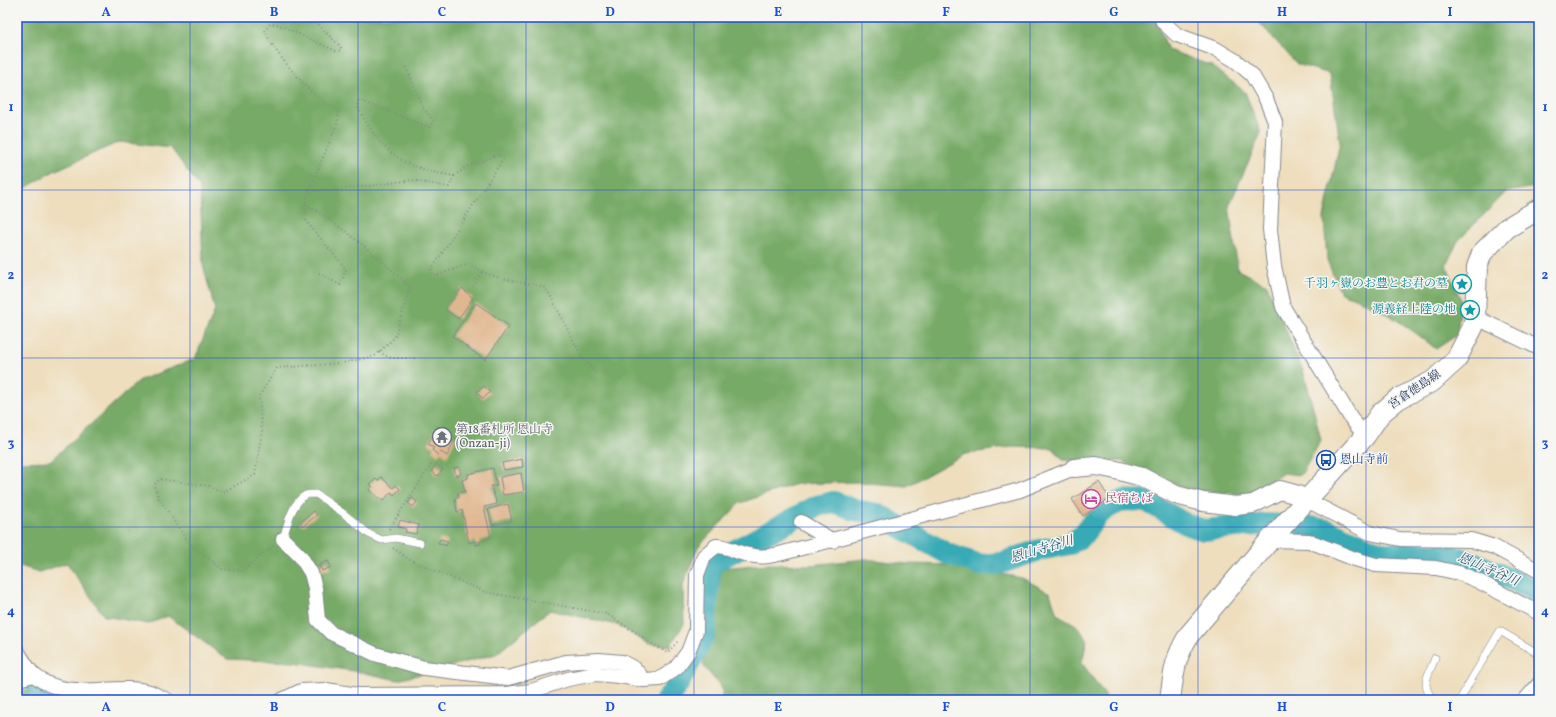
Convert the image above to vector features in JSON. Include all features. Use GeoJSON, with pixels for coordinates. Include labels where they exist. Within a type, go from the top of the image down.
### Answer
{"type":"FeatureCollection","features":[{"type":"Feature","properties":{"kind":"main road","name":"宮倉徳島線"},"geometry":{"type":"LineString","coordinates":[[1170,700],[1176,662],[1189,635],[1273,537],[1365,436],[1380,414],[1398,400],[1433,381],[1456,360],[1470,336],[1475,318],[1477,268],[1482,253],[1507,228],[1539,209]]}},
{"type":"Feature","properties":{"kind":"street"},"geometry":{"type":"LineString","coordinates":[[1161,17],[1163,22],[1177,35],[1216,49],[1236,61],[1252,75],[1266,99],[1275,122],[1270,229],[1274,266],[1283,307],[1347,411],[1365,436]]}},
{"type":"Feature","properties":{"kind":"street"},"geometry":{"type":"LineString","coordinates":[[1475,318],[1539,348]]}},
{"type":"Feature","properties":{"kind":"street"},"geometry":{"type":"LineString","coordinates":[[282,700],[301,691],[326,690],[358,695],[505,694],[531,691],[568,679],[595,674],[644,680],[660,679],[676,668],[688,652],[696,631],[697,575],[704,556],[716,546],[726,546],[748,555],[763,557],[833,541],[916,517],[1020,490],[1074,468],[1096,466],[1116,470],[1142,477],[1176,495],[1203,502],[1236,506],[1253,504],[1268,498],[1280,490],[1298,495],[1301,506],[1370,533],[1400,539],[1471,540],[1494,547],[1539,570]]}},
{"type":"Feature","properties":{"kind":"street"},"geometry":{"type":"LineString","coordinates":[[801,522],[833,541]]}},
{"type":"Feature","properties":{"kind":"street"},"geometry":{"type":"LineString","coordinates":[[1273,537],[1309,541],[1355,559],[1376,565],[1436,568],[1459,573],[1478,581],[1539,613]]}},
{"type":"Feature","properties":{"kind":"street"},"geometry":{"type":"LineString","coordinates":[[283,539],[301,557],[311,573],[315,588],[318,620],[331,633],[375,654],[424,668],[508,678],[566,662],[599,660],[622,662],[635,669],[644,680]]}},
{"type":"Feature","properties":{"kind":"street"},"geometry":{"type":"LineString","coordinates":[[17,650],[34,675],[59,688],[82,691],[129,690],[149,692],[167,700]]}},
{"type":"Feature","properties":{"kind":"street"},"geometry":{"type":"LineString","coordinates":[[17,677],[22,678],[34,675]]}},
{"type":"Feature","properties":{"kind":"street"},"geometry":{"type":"LineString","coordinates":[[1525,700],[1538,688]]}},
{"type":"Feature","properties":{"kind":"lane"},"geometry":{"type":"LineString","coordinates":[[283,539],[288,523],[300,501],[306,495],[316,494],[369,534],[382,540],[396,538],[420,543]]}},
{"type":"Feature","properties":{"kind":"lane"},"geometry":{"type":"LineString","coordinates":[[1460,700],[1500,631],[1539,654]]}},
{"type":"Feature","properties":{"kind":"lane"},"geometry":{"type":"LineString","coordinates":[[1433,700],[1426,691],[1424,685],[1435,658]]}},
{"type":"Feature","properties":{"kind":"path"},"geometry":{"type":"LineString","coordinates":[[313,17],[322,29],[341,47],[341,50],[336,51],[277,24],[270,24],[265,30],[267,38],[276,51],[310,91],[339,111],[337,124],[305,204],[306,221],[346,269],[340,285],[317,272]]}},
{"type":"Feature","properties":{"kind":"path"},"geometry":{"type":"LineString","coordinates":[[406,66],[423,108],[434,121],[429,127],[359,100],[357,106],[370,130],[383,148],[402,161],[416,167],[430,172],[454,176]]}},
{"type":"Feature","properties":{"kind":"path"},"geometry":{"type":"LineString","coordinates":[[309,191],[346,189],[411,180],[449,187],[454,176],[465,168],[499,154],[503,159],[431,270],[431,274],[438,275],[469,264],[482,272],[508,281],[543,286],[550,295],[583,359],[596,372]]}},
{"type":"Feature","properties":{"kind":"path"},"geometry":{"type":"LineString","coordinates":[[283,539],[258,557],[244,571],[222,569],[189,543],[158,497],[154,485],[160,480],[209,486],[223,492],[255,475],[262,432],[259,396],[278,368],[343,363],[375,356],[395,337],[410,287],[384,261],[334,222],[305,204]]}},
{"type":"Feature","properties":{"kind":"path"},"geometry":{"type":"LineString","coordinates":[[473,287],[482,272]]}},
{"type":"Feature","properties":{"kind":"path"},"geometry":{"type":"LineString","coordinates":[[379,352],[391,358],[417,358]]}},
{"type":"Feature","properties":{"kind":"path"},"geometry":{"type":"LineString","coordinates":[[433,462],[382,540],[410,560],[484,592],[607,614],[667,653],[681,636]]}},
{"type":"Feature","properties":{"kind":"green space"},"geometry":{"type":"Polygon","coordinates":[[[17,17],[1155,17],[1168,50],[1212,66],[1245,92],[1261,133],[1229,206],[1238,270],[1267,285],[1305,376],[1321,440],[1301,475],[1283,473],[1252,495],[1189,490],[1121,461],[1063,460],[1053,448],[1012,447],[965,454],[907,486],[856,482],[796,484],[740,503],[698,547],[683,585],[684,624],[670,646],[649,644],[617,625],[550,610],[496,654],[398,680],[360,672],[294,662],[227,659],[168,616],[148,624],[104,616],[67,563],[39,572],[17,565],[17,462],[50,461],[140,380],[195,359],[215,310],[203,265],[200,188],[171,148],[119,142],[54,171],[17,193],[17,17]]]}},
{"type":"Feature","properties":{"kind":"green space"},"geometry":{"type":"Polygon","coordinates":[[[1254,17],[1539,17],[1539,185],[1506,192],[1458,241],[1446,265],[1461,300],[1457,335],[1436,349],[1391,316],[1367,303],[1341,293],[1327,260],[1324,217],[1340,143],[1330,74],[1297,64],[1254,17]]]}},
{"type":"Feature","properties":{"kind":"green space"},"geometry":{"type":"Polygon","coordinates":[[[865,559],[908,564],[955,565],[1022,578],[1050,593],[1057,614],[1076,625],[1087,639],[1082,663],[1105,695],[1105,700],[721,700],[723,690],[703,665],[717,602],[721,568],[767,564],[811,565],[865,559]]]}},
{"type":"Feature","properties":{"kind":"green space"},"geometry":{"type":"Polygon","coordinates":[[[21,689],[49,700],[17,700],[17,690],[21,689]]]}},
{"type":"Feature","properties":{"kind":"building"},"geometry":{"type":"Polygon","coordinates":[[[462,288],[473,298],[458,319],[445,309],[462,288]]]}},
{"type":"Feature","properties":{"kind":"building"},"geometry":{"type":"Polygon","coordinates":[[[476,303],[509,326],[485,360],[452,336],[476,303]]]}},
{"type":"Feature","properties":{"kind":"building"},"geometry":{"type":"Polygon","coordinates":[[[484,386],[490,392],[483,399],[477,392],[484,386]]]}},
{"type":"Feature","properties":{"kind":"building"},"geometry":{"type":"Polygon","coordinates":[[[437,427],[456,438],[447,456],[441,452],[438,455],[432,450],[434,447],[428,444],[437,427]]]}},
{"type":"Feature","properties":{"kind":"building"},"geometry":{"type":"Polygon","coordinates":[[[522,459],[523,467],[504,470],[502,463],[522,459]]]}},
{"type":"Feature","properties":{"kind":"building"},"geometry":{"type":"Polygon","coordinates":[[[436,464],[443,469],[437,476],[432,471],[436,464]]]}},
{"type":"Feature","properties":{"kind":"building"},"geometry":{"type":"Polygon","coordinates":[[[459,467],[461,474],[456,476],[454,468],[459,467]]]}},
{"type":"Feature","properties":{"kind":"building"},"geometry":{"type":"Polygon","coordinates":[[[493,468],[497,486],[491,486],[497,504],[484,507],[491,537],[480,541],[480,544],[475,545],[475,541],[469,543],[462,510],[457,512],[455,498],[459,497],[458,493],[465,492],[462,480],[468,478],[468,474],[493,468]]]}},
{"type":"Feature","properties":{"kind":"building"},"geometry":{"type":"Polygon","coordinates":[[[521,473],[524,492],[503,495],[500,477],[521,473]]]}},
{"type":"Feature","properties":{"kind":"building"},"geometry":{"type":"Polygon","coordinates":[[[381,477],[393,488],[396,485],[400,489],[394,495],[391,492],[383,501],[369,490],[372,486],[370,484],[376,479],[378,481],[381,477]]]}},
{"type":"Feature","properties":{"kind":"building","name":"民宿ちば"},"geometry":{"type":"Polygon","coordinates":[[[1099,482],[1110,499],[1083,516],[1072,499],[1099,482]]]}},
{"type":"Feature","properties":{"kind":"building"},"geometry":{"type":"Polygon","coordinates":[[[412,498],[417,502],[413,507],[408,503],[412,498]]]}},
{"type":"Feature","properties":{"kind":"building"},"geometry":{"type":"Polygon","coordinates":[[[508,504],[512,521],[492,525],[488,509],[508,504]]]}},
{"type":"Feature","properties":{"kind":"building"},"geometry":{"type":"Polygon","coordinates":[[[314,511],[317,515],[303,526],[300,523],[314,511]]]}},
{"type":"Feature","properties":{"kind":"building"},"geometry":{"type":"Polygon","coordinates":[[[400,520],[419,525],[416,534],[405,532],[406,529],[398,527],[400,520]]]}},
{"type":"Feature","properties":{"kind":"building"},"geometry":{"type":"Polygon","coordinates":[[[440,539],[448,541],[446,546],[438,543],[440,539]]]}},
{"type":"Feature","properties":{"kind":"building"},"geometry":{"type":"Polygon","coordinates":[[[328,561],[331,567],[322,571],[319,565],[328,561]]]}},
{"type":"Feature","properties":{"kind":"waterway","name":"恩山寺谷川"},"geometry":{"type":"LineString","coordinates":[[666,700],[677,686],[705,633],[710,564],[817,506],[834,502],[855,510],[878,514],[946,553],[980,565],[1001,563],[1039,550],[1070,544],[1082,536],[1098,515],[1109,507],[1124,500],[1146,501],[1186,524],[1204,530],[1267,524],[1304,526],[1327,530],[1381,553],[1447,554],[1471,561],[1539,592]]}},
{"type":"Feature","properties":{"kind":"waterway","name":"恩山寺谷川"},"geometry":{"type":"LineString","coordinates":[[36,684],[48,691],[74,697],[129,698],[142,700]]}},
{"type":"Feature","properties":{"kind":"waterway","name":"恩山寺谷川"},"geometry":{"type":"LineString","coordinates":[[301,700],[315,695],[337,700]]}},
{"type":"Feature","properties":{"kind":"place","name":"千羽ヶ嶽のお豊とお君の墓"},"geometry":{"type":"Point","coordinates":[1462,284]}},
{"type":"Feature","properties":{"kind":"place","name":"源義経上陸の地"},"geometry":{"type":"Point","coordinates":[1470,310]}},
{"type":"Feature","properties":{"kind":"place","name":"第18番札所 恩山寺 (Onzan-ji)"},"geometry":{"type":"Point","coordinates":[442,437]}},
{"type":"Feature","properties":{"kind":"place","name":"恩山寺前"},"geometry":{"type":"Point","coordinates":[1326,460]}},
{"type":"Feature","properties":{"kind":"place","name":"民宿ちば"},"geometry":{"type":"Point","coordinates":[1091,499]}}]}
